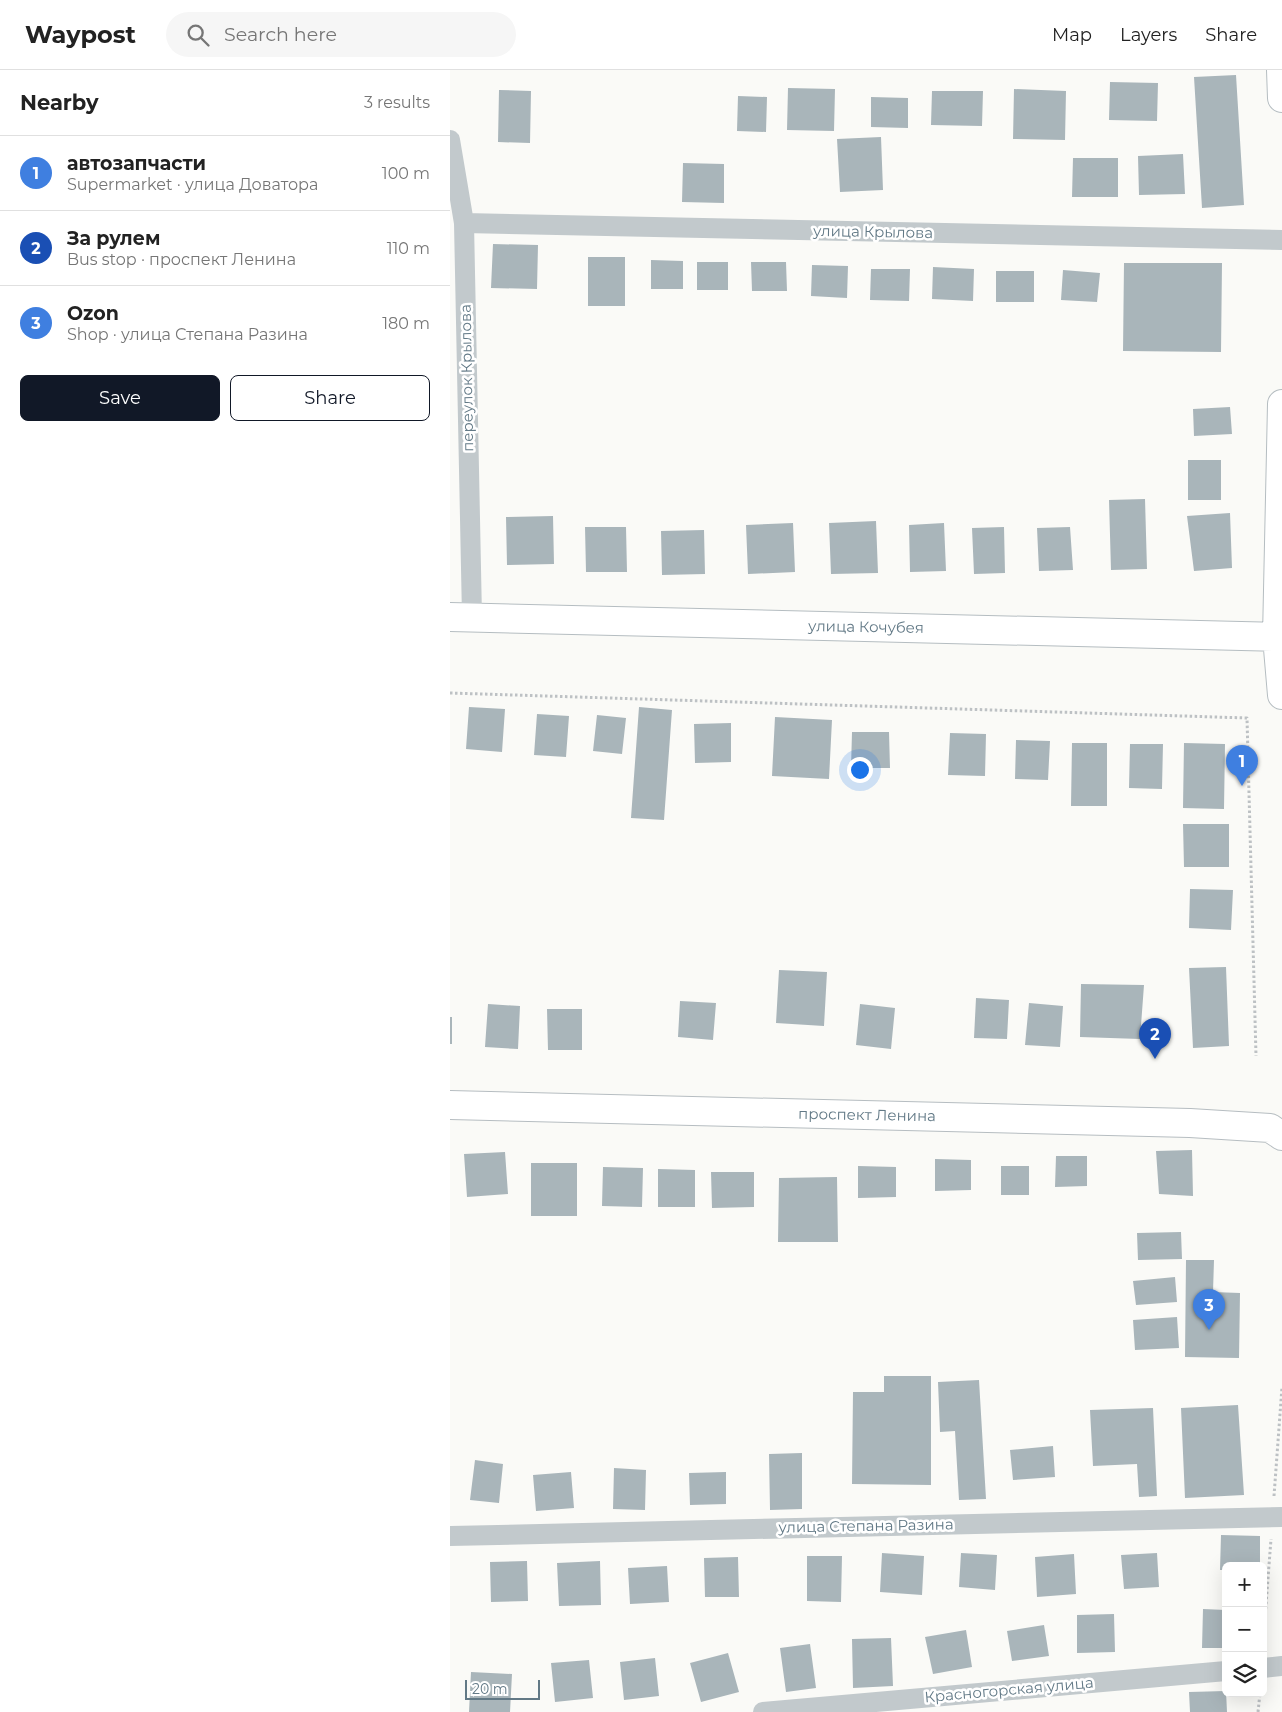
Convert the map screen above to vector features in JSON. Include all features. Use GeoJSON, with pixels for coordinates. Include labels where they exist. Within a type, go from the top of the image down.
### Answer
{"type":"FeatureCollection","features":[{"type":"Feature","properties":{"kind":"street"},"geometry":{"type":"LineString","coordinates":[[1281,70],[1282,98]]}},
{"type":"Feature","properties":{"kind":"street","name":"переулок Крылова"},"geometry":{"type":"LineString","coordinates":[[450,140],[464,223],[458,327],[461,617]]}},
{"type":"Feature","properties":{"kind":"street","name":"улица Крылова"},"geometry":{"type":"LineString","coordinates":[[464,223],[1282,240]]}},
{"type":"Feature","properties":{"kind":"street"},"geometry":{"type":"LineString","coordinates":[[1282,404],[1280,637],[1282,695]]}},
{"type":"Feature","properties":{"kind":"street","name":"улица Кочубея"},"geometry":{"type":"LineString","coordinates":[[461,617],[1280,637]]}},
{"type":"Feature","properties":{"kind":"street","name":"проспект Ленина"},"geometry":{"type":"LineString","coordinates":[[450,1105],[1190,1123],[1270,1128],[1282,1136]]}},
{"type":"Feature","properties":{"kind":"street","name":"улица Степана Разина"},"geometry":{"type":"LineString","coordinates":[[450,1536],[1282,1517]]}},
{"type":"Feature","properties":{"kind":"street"},"geometry":{"type":"LineString","coordinates":[[1267,1668],[1282,1666]]}},
{"type":"Feature","properties":{"kind":"street","name":"Красногорская улица"},"geometry":{"type":"LineString","coordinates":[[763,1712],[1222,1671]]}},
{"type":"Feature","properties":{"kind":"path"},"geometry":{"type":"LineString","coordinates":[[450,693],[1247,718],[1256,1056]]}},
{"type":"Feature","properties":{"kind":"path"},"geometry":{"type":"LineString","coordinates":[[1258,1712],[1260,1697]]}},
{"type":"Feature","properties":{"kind":"building"},"geometry":{"type":"Polygon","coordinates":[[[1236,75],[1244,205],[1202,208],[1194,77],[1236,75]]]}},
{"type":"Feature","properties":{"kind":"building"},"geometry":{"type":"Polygon","coordinates":[[[1110,82],[1158,83],[1157,121],[1109,120],[1110,82]]]}},
{"type":"Feature","properties":{"kind":"building"},"geometry":{"type":"Polygon","coordinates":[[[788,88],[835,89],[834,131],[787,130],[788,88]]]}},
{"type":"Feature","properties":{"kind":"building"},"geometry":{"type":"Polygon","coordinates":[[[1014,89],[1066,91],[1065,140],[1013,139],[1014,89]]]}},
{"type":"Feature","properties":{"kind":"building"},"geometry":{"type":"Polygon","coordinates":[[[499,90],[531,91],[530,143],[498,142],[499,90]]]}},
{"type":"Feature","properties":{"kind":"building"},"geometry":{"type":"Polygon","coordinates":[[[932,91],[983,91],[982,126],[931,125],[932,91]]]}},
{"type":"Feature","properties":{"kind":"building"},"geometry":{"type":"Polygon","coordinates":[[[738,96],[767,97],[766,132],[737,131],[738,96]]]}},
{"type":"Feature","properties":{"kind":"building"},"geometry":{"type":"Polygon","coordinates":[[[871,97],[908,98],[908,128],[871,127],[871,97]]]}},
{"type":"Feature","properties":{"kind":"building"},"geometry":{"type":"Polygon","coordinates":[[[881,137],[883,190],[840,192],[837,139],[881,137]]]}},
{"type":"Feature","properties":{"kind":"building"},"geometry":{"type":"Polygon","coordinates":[[[1183,154],[1185,194],[1139,195],[1138,156],[1183,154]]]}},
{"type":"Feature","properties":{"kind":"building"},"geometry":{"type":"Polygon","coordinates":[[[1073,158],[1118,158],[1118,197],[1072,197],[1073,158]]]}},
{"type":"Feature","properties":{"kind":"building"},"geometry":{"type":"Polygon","coordinates":[[[683,163],[724,164],[724,203],[682,202],[683,163]]]}},
{"type":"Feature","properties":{"kind":"building"},"geometry":{"type":"Polygon","coordinates":[[[493,244],[538,245],[537,289],[491,288],[493,244]]]}},
{"type":"Feature","properties":{"kind":"building"},"geometry":{"type":"Polygon","coordinates":[[[588,257],[625,257],[625,306],[588,306],[588,257]]]}},
{"type":"Feature","properties":{"kind":"building"},"geometry":{"type":"Polygon","coordinates":[[[651,260],[683,261],[683,289],[651,289],[651,260]]]}},
{"type":"Feature","properties":{"kind":"building"},"geometry":{"type":"Polygon","coordinates":[[[697,262],[728,262],[728,290],[697,290],[697,262]]]}},
{"type":"Feature","properties":{"kind":"building"},"geometry":{"type":"Polygon","coordinates":[[[751,262],[786,262],[787,291],[752,291],[751,262]]]}},
{"type":"Feature","properties":{"kind":"building"},"geometry":{"type":"Polygon","coordinates":[[[1124,263],[1222,263],[1221,352],[1123,351],[1124,263]]]}},
{"type":"Feature","properties":{"kind":"building"},"geometry":{"type":"Polygon","coordinates":[[[812,265],[848,266],[847,298],[811,296],[812,265]]]}},
{"type":"Feature","properties":{"kind":"building"},"geometry":{"type":"Polygon","coordinates":[[[933,267],[974,269],[973,301],[932,299],[933,267]]]}},
{"type":"Feature","properties":{"kind":"building"},"geometry":{"type":"Polygon","coordinates":[[[871,269],[910,269],[909,301],[870,300],[871,269]]]}},
{"type":"Feature","properties":{"kind":"building"},"geometry":{"type":"Polygon","coordinates":[[[1063,270],[1100,273],[1097,302],[1061,300],[1063,270]]]}},
{"type":"Feature","properties":{"kind":"building"},"geometry":{"type":"Polygon","coordinates":[[[996,271],[1034,271],[1034,302],[996,302],[996,271]]]}},
{"type":"Feature","properties":{"kind":"building"},"geometry":{"type":"Polygon","coordinates":[[[1230,407],[1232,434],[1194,436],[1193,409],[1230,407]]]}},
{"type":"Feature","properties":{"kind":"building"},"geometry":{"type":"Polygon","coordinates":[[[1188,460],[1221,460],[1221,500],[1188,500],[1188,460]]]}},
{"type":"Feature","properties":{"kind":"building"},"geometry":{"type":"Polygon","coordinates":[[[1145,499],[1147,569],[1111,570],[1109,500],[1145,499]]]}},
{"type":"Feature","properties":{"kind":"building"},"geometry":{"type":"Polygon","coordinates":[[[1230,513],[1232,568],[1194,571],[1187,516],[1230,513]]]}},
{"type":"Feature","properties":{"kind":"building"},"geometry":{"type":"Polygon","coordinates":[[[553,516],[554,564],[507,565],[506,517],[553,516]]]}},
{"type":"Feature","properties":{"kind":"building"},"geometry":{"type":"Polygon","coordinates":[[[876,521],[878,573],[831,574],[829,523],[876,521]]]}},
{"type":"Feature","properties":{"kind":"building"},"geometry":{"type":"Polygon","coordinates":[[[793,523],[795,572],[748,574],[746,525],[793,523]]]}},
{"type":"Feature","properties":{"kind":"building"},"geometry":{"type":"Polygon","coordinates":[[[944,523],[946,571],[910,572],[909,525],[944,523]]]}},
{"type":"Feature","properties":{"kind":"building"},"geometry":{"type":"Polygon","coordinates":[[[585,527],[626,527],[627,572],[586,572],[585,527]]]}},
{"type":"Feature","properties":{"kind":"building"},"geometry":{"type":"Polygon","coordinates":[[[1004,527],[1005,573],[974,574],[972,528],[1004,527]]]}},
{"type":"Feature","properties":{"kind":"building"},"geometry":{"type":"Polygon","coordinates":[[[1070,527],[1073,570],[1039,571],[1037,528],[1070,527]]]}},
{"type":"Feature","properties":{"kind":"building"},"geometry":{"type":"Polygon","coordinates":[[[704,530],[705,574],[662,575],[661,531],[704,530]]]}},
{"type":"Feature","properties":{"kind":"building"},"geometry":{"type":"Polygon","coordinates":[[[469,707],[505,709],[502,752],[466,749],[469,707]]]}},
{"type":"Feature","properties":{"kind":"building"},"geometry":{"type":"Polygon","coordinates":[[[639,707],[672,710],[664,820],[631,818],[639,707]]]}},
{"type":"Feature","properties":{"kind":"building"},"geometry":{"type":"Polygon","coordinates":[[[537,714],[569,716],[566,757],[534,755],[537,714]]]}},
{"type":"Feature","properties":{"kind":"building"},"geometry":{"type":"Polygon","coordinates":[[[597,715],[626,718],[622,754],[593,751],[597,715]]]}},
{"type":"Feature","properties":{"kind":"building"},"geometry":{"type":"Polygon","coordinates":[[[775,717],[832,720],[829,779],[772,776],[775,717]]]}},
{"type":"Feature","properties":{"kind":"building"},"geometry":{"type":"Polygon","coordinates":[[[731,723],[731,762],[695,763],[694,724],[731,723]]]}},
{"type":"Feature","properties":{"kind":"building"},"geometry":{"type":"Polygon","coordinates":[[[852,732],[889,732],[890,768],[851,768],[852,732]]]}},
{"type":"Feature","properties":{"kind":"building"},"geometry":{"type":"Polygon","coordinates":[[[950,733],[986,734],[985,776],[948,775],[950,733]]]}},
{"type":"Feature","properties":{"kind":"building"},"geometry":{"type":"Polygon","coordinates":[[[1016,740],[1050,741],[1048,780],[1015,779],[1016,740]]]}},
{"type":"Feature","properties":{"kind":"building"},"geometry":{"type":"Polygon","coordinates":[[[1072,743],[1107,743],[1107,806],[1071,806],[1072,743]]]}},
{"type":"Feature","properties":{"kind":"building"},"geometry":{"type":"Polygon","coordinates":[[[1184,743],[1225,744],[1224,809],[1183,808],[1184,743]]]}},
{"type":"Feature","properties":{"kind":"building"},"geometry":{"type":"Polygon","coordinates":[[[1130,744],[1163,744],[1162,789],[1129,788],[1130,744]]]}},
{"type":"Feature","properties":{"kind":"building"},"geometry":{"type":"Polygon","coordinates":[[[1183,824],[1229,824],[1229,867],[1184,867],[1183,824]]]}},
{"type":"Feature","properties":{"kind":"building"},"geometry":{"type":"Polygon","coordinates":[[[1190,889],[1233,890],[1231,930],[1189,928],[1190,889]]]}},
{"type":"Feature","properties":{"kind":"building"},"geometry":{"type":"Polygon","coordinates":[[[1226,967],[1229,1046],[1193,1048],[1189,968],[1226,967]]]}},
{"type":"Feature","properties":{"kind":"building"},"geometry":{"type":"Polygon","coordinates":[[[779,970],[827,972],[824,1026],[776,1023],[779,970]]]}},
{"type":"Feature","properties":{"kind":"building"},"geometry":{"type":"Polygon","coordinates":[[[1081,984],[1144,985],[1140,1039],[1080,1037],[1081,984]]]}},
{"type":"Feature","properties":{"kind":"building"},"geometry":{"type":"Polygon","coordinates":[[[976,998],[1009,1000],[1007,1039],[974,1038],[976,998]]]}},
{"type":"Feature","properties":{"kind":"building"},"geometry":{"type":"Polygon","coordinates":[[[680,1001],[716,1003],[713,1040],[678,1037],[680,1001]]]}},
{"type":"Feature","properties":{"kind":"building"},"geometry":{"type":"Polygon","coordinates":[[[1029,1003],[1063,1006],[1060,1047],[1025,1045],[1029,1003]]]}},
{"type":"Feature","properties":{"kind":"building"},"geometry":{"type":"Polygon","coordinates":[[[488,1004],[520,1006],[518,1049],[485,1047],[488,1004]]]}},
{"type":"Feature","properties":{"kind":"building"},"geometry":{"type":"Polygon","coordinates":[[[860,1004],[895,1008],[891,1049],[856,1045],[860,1004]]]}},
{"type":"Feature","properties":{"kind":"building"},"geometry":{"type":"Polygon","coordinates":[[[547,1009],[582,1009],[582,1050],[548,1050],[547,1009]]]}},
{"type":"Feature","properties":{"kind":"building"},"geometry":{"type":"Polygon","coordinates":[[[450,1017],[452,1017],[452,1044],[450,1044],[450,1017]]]}},
{"type":"Feature","properties":{"kind":"building"},"geometry":{"type":"Polygon","coordinates":[[[1192,1150],[1193,1196],[1159,1194],[1156,1151],[1192,1150]]]}},
{"type":"Feature","properties":{"kind":"building"},"geometry":{"type":"Polygon","coordinates":[[[505,1152],[508,1194],[467,1197],[464,1154],[505,1152]]]}},
{"type":"Feature","properties":{"kind":"building"},"geometry":{"type":"Polygon","coordinates":[[[1056,1156],[1087,1156],[1087,1186],[1055,1187],[1056,1156]]]}},
{"type":"Feature","properties":{"kind":"building"},"geometry":{"type":"Polygon","coordinates":[[[935,1159],[971,1160],[971,1190],[935,1191],[935,1159]]]}},
{"type":"Feature","properties":{"kind":"building"},"geometry":{"type":"Polygon","coordinates":[[[531,1163],[577,1163],[577,1216],[531,1216],[531,1163]]]}},
{"type":"Feature","properties":{"kind":"building"},"geometry":{"type":"Polygon","coordinates":[[[858,1166],[896,1167],[896,1197],[858,1198],[858,1166]]]}},
{"type":"Feature","properties":{"kind":"building"},"geometry":{"type":"Polygon","coordinates":[[[1001,1166],[1029,1166],[1029,1195],[1001,1195],[1001,1166]]]}},
{"type":"Feature","properties":{"kind":"building"},"geometry":{"type":"Polygon","coordinates":[[[603,1167],[643,1168],[642,1207],[602,1206],[603,1167]]]}},
{"type":"Feature","properties":{"kind":"building"},"geometry":{"type":"Polygon","coordinates":[[[658,1169],[695,1170],[695,1207],[658,1207],[658,1169]]]}},
{"type":"Feature","properties":{"kind":"building"},"geometry":{"type":"Polygon","coordinates":[[[711,1172],[754,1172],[754,1207],[712,1208],[711,1172]]]}},
{"type":"Feature","properties":{"kind":"building"},"geometry":{"type":"Polygon","coordinates":[[[837,1177],[838,1242],[778,1242],[779,1178],[837,1177]]]}},
{"type":"Feature","properties":{"kind":"building"},"geometry":{"type":"Polygon","coordinates":[[[1181,1232],[1182,1259],[1138,1260],[1137,1233],[1181,1232]]]}},
{"type":"Feature","properties":{"kind":"building"},"geometry":{"type":"Polygon","coordinates":[[[1186,1260],[1214,1260],[1213,1292],[1240,1293],[1239,1358],[1185,1357],[1186,1260]]]}},
{"type":"Feature","properties":{"kind":"building"},"geometry":{"type":"Polygon","coordinates":[[[1175,1277],[1177,1302],[1136,1305],[1133,1281],[1175,1277]]]}},
{"type":"Feature","properties":{"kind":"building"},"geometry":{"type":"Polygon","coordinates":[[[1177,1317],[1179,1348],[1135,1350],[1133,1320],[1177,1317]]]}},
{"type":"Feature","properties":{"kind":"building"},"geometry":{"type":"Polygon","coordinates":[[[884,1376],[931,1376],[931,1485],[852,1484],[853,1392],[884,1392],[884,1376]]]}},
{"type":"Feature","properties":{"kind":"building"},"geometry":{"type":"Polygon","coordinates":[[[979,1380],[986,1499],[959,1500],[955,1431],[940,1432],[938,1382],[979,1380]]]}},
{"type":"Feature","properties":{"kind":"building"},"geometry":{"type":"Polygon","coordinates":[[[1238,1405],[1244,1495],[1185,1498],[1181,1408],[1238,1405]]]}},
{"type":"Feature","properties":{"kind":"building"},"geometry":{"type":"Polygon","coordinates":[[[1153,1408],[1157,1496],[1139,1497],[1137,1464],[1093,1466],[1090,1410],[1153,1408]]]}},
{"type":"Feature","properties":{"kind":"building"},"geometry":{"type":"Polygon","coordinates":[[[1053,1446],[1055,1477],[1013,1480],[1010,1450],[1053,1446]]]}},
{"type":"Feature","properties":{"kind":"building"},"geometry":{"type":"Polygon","coordinates":[[[802,1453],[802,1509],[770,1510],[769,1454],[802,1453]]]}},
{"type":"Feature","properties":{"kind":"building"},"geometry":{"type":"Polygon","coordinates":[[[475,1460],[503,1464],[499,1503],[470,1500],[475,1460]]]}},
{"type":"Feature","properties":{"kind":"building"},"geometry":{"type":"Polygon","coordinates":[[[614,1468],[646,1470],[645,1510],[613,1509],[614,1468]]]}},
{"type":"Feature","properties":{"kind":"building"},"geometry":{"type":"Polygon","coordinates":[[[571,1472],[574,1508],[536,1511],[533,1475],[571,1472]]]}},
{"type":"Feature","properties":{"kind":"building"},"geometry":{"type":"Polygon","coordinates":[[[726,1472],[726,1504],[690,1505],[689,1473],[726,1472]]]}},
{"type":"Feature","properties":{"kind":"building"},"geometry":{"type":"Polygon","coordinates":[[[1221,1535],[1260,1536],[1260,1562],[1222,1562],[1222,1570],[1220,1570],[1221,1535]]]}},
{"type":"Feature","properties":{"kind":"building"},"geometry":{"type":"Polygon","coordinates":[[[882,1553],[924,1556],[922,1595],[880,1592],[882,1553]]]}},
{"type":"Feature","properties":{"kind":"building"},"geometry":{"type":"Polygon","coordinates":[[[961,1553],[997,1555],[995,1590],[959,1587],[961,1553]]]}},
{"type":"Feature","properties":{"kind":"building"},"geometry":{"type":"Polygon","coordinates":[[[1157,1553],[1159,1587],[1124,1589],[1121,1555],[1157,1553]]]}},
{"type":"Feature","properties":{"kind":"building"},"geometry":{"type":"Polygon","coordinates":[[[1074,1554],[1076,1594],[1037,1597],[1035,1557],[1074,1554]]]}},
{"type":"Feature","properties":{"kind":"building"},"geometry":{"type":"Polygon","coordinates":[[[807,1556],[842,1556],[841,1602],[807,1601],[807,1556]]]}},
{"type":"Feature","properties":{"kind":"building"},"geometry":{"type":"Polygon","coordinates":[[[738,1557],[739,1597],[705,1597],[704,1558],[738,1557]]]}},
{"type":"Feature","properties":{"kind":"building"},"geometry":{"type":"Polygon","coordinates":[[[527,1561],[528,1601],[491,1602],[490,1562],[527,1561]]]}},
{"type":"Feature","properties":{"kind":"building"},"geometry":{"type":"Polygon","coordinates":[[[600,1561],[601,1605],[559,1606],[557,1563],[600,1561]]]}},
{"type":"Feature","properties":{"kind":"building"},"geometry":{"type":"Polygon","coordinates":[[[667,1566],[669,1602],[630,1604],[628,1568],[667,1566]]]}},
{"type":"Feature","properties":{"kind":"building"},"geometry":{"type":"Polygon","coordinates":[[[1203,1609],[1222,1610],[1222,1648],[1202,1648],[1203,1609]]]}},
{"type":"Feature","properties":{"kind":"building"},"geometry":{"type":"Polygon","coordinates":[[[1114,1614],[1115,1652],[1077,1653],[1077,1615],[1114,1614]]]}},
{"type":"Feature","properties":{"kind":"building"},"geometry":{"type":"Polygon","coordinates":[[[1044,1625],[1049,1656],[1012,1661],[1007,1631],[1044,1625]]]}},
{"type":"Feature","properties":{"kind":"building"},"geometry":{"type":"Polygon","coordinates":[[[966,1630],[972,1667],[933,1674],[925,1637],[966,1630]]]}},
{"type":"Feature","properties":{"kind":"building"},"geometry":{"type":"Polygon","coordinates":[[[891,1638],[893,1686],[853,1688],[852,1639],[891,1638]]]}},
{"type":"Feature","properties":{"kind":"building"},"geometry":{"type":"Polygon","coordinates":[[[810,1644],[816,1688],[786,1692],[780,1648],[810,1644]]]}},
{"type":"Feature","properties":{"kind":"building"},"geometry":{"type":"Polygon","coordinates":[[[728,1653],[739,1692],[701,1702],[690,1663],[728,1653]]]}},
{"type":"Feature","properties":{"kind":"building"},"geometry":{"type":"Polygon","coordinates":[[[655,1658],[659,1696],[624,1700],[620,1662],[655,1658]]]}},
{"type":"Feature","properties":{"kind":"building"},"geometry":{"type":"Polygon","coordinates":[[[589,1660],[593,1698],[555,1702],[551,1663],[589,1660]]]}},
{"type":"Feature","properties":{"kind":"building"},"geometry":{"type":"Polygon","coordinates":[[[471,1672],[512,1674],[510,1712],[469,1712],[471,1672]]]}},
{"type":"Feature","properties":{"kind":"building"},"geometry":{"type":"Polygon","coordinates":[[[1222,1691],[1222,1697],[1226,1697],[1227,1712],[1190,1712],[1189,1692],[1222,1691]]]}},
{"type":"Feature","properties":{"kind":"place","name":"автозапчасти"},"geometry":{"type":"Point","coordinates":[1242,786]}},
{"type":"Feature","properties":{"kind":"place","name":"За рулем"},"geometry":{"type":"Point","coordinates":[1155,1059]}},
{"type":"Feature","properties":{"kind":"place","name":"Ozon"},"geometry":{"type":"Point","coordinates":[1209,1330]}}]}
